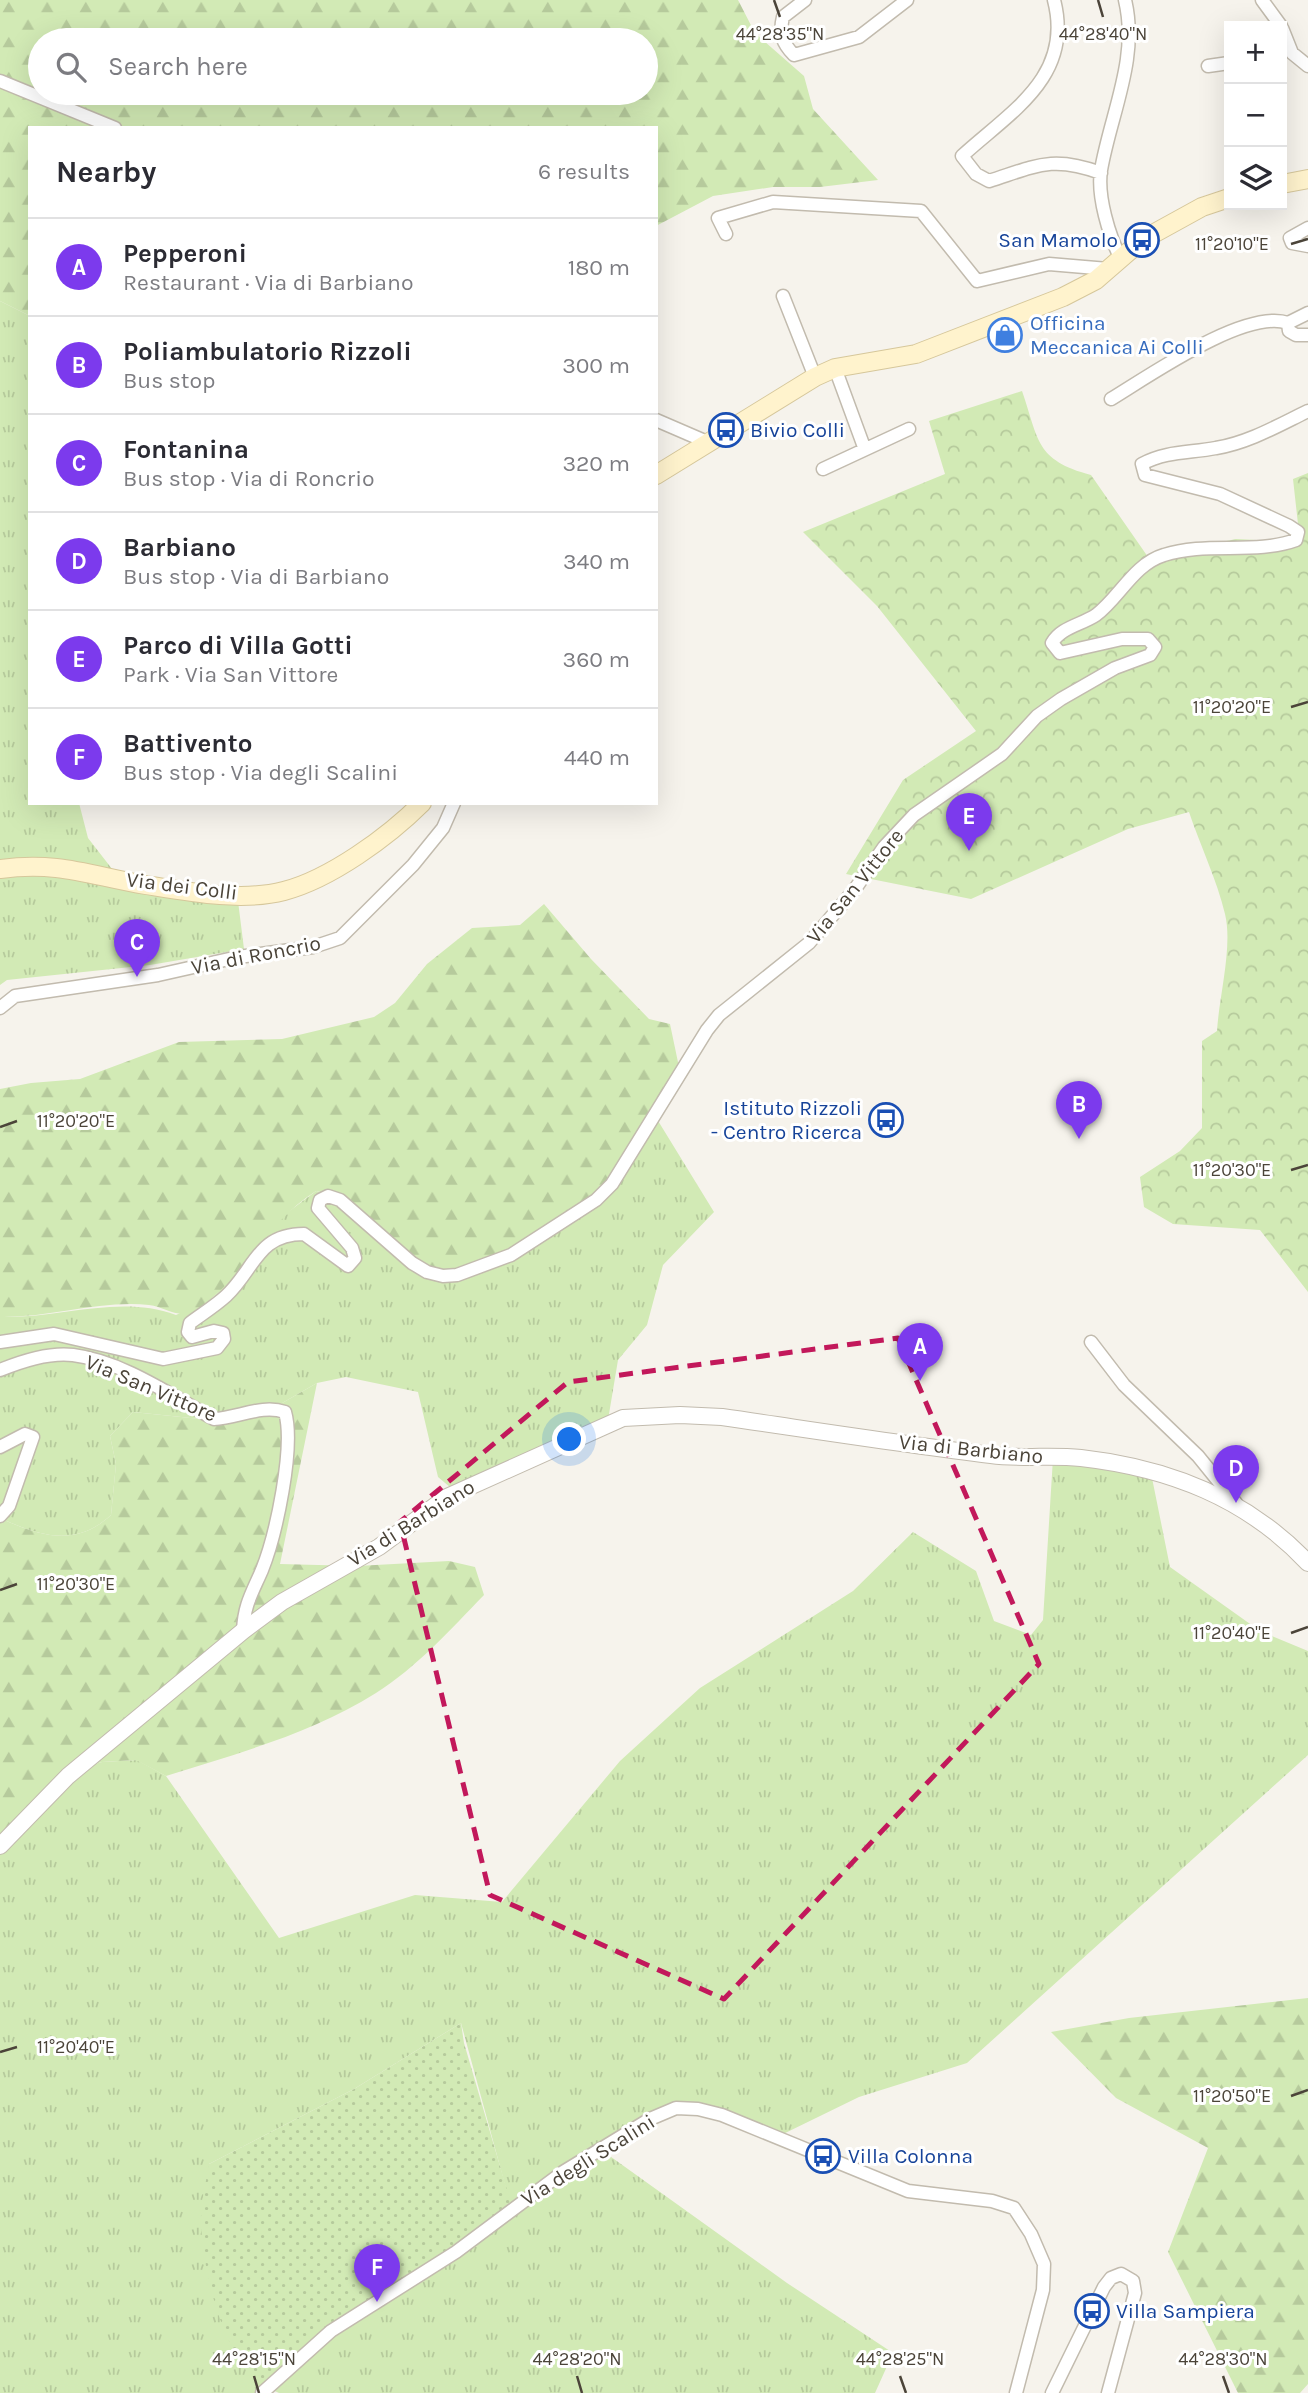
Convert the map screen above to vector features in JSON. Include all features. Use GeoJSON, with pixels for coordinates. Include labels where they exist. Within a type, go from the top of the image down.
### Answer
{"type":"FeatureCollection","features":[{"type":"Feature","properties":{"kind":"main road"},"geometry":{"type":"LineString","coordinates":[[1287,183],[1308,179]]}},
{"type":"Feature","properties":{"kind":"main road"},"geometry":{"type":"LineString","coordinates":[[658,474],[815,377],[835,368],[916,354],[1063,297],[1096,280],[1154,233],[1202,207],[1224,200]]}},
{"type":"Feature","properties":{"kind":"main road","name":"Via dei Colli"},"geometry":{"type":"LineString","coordinates":[[0,869],[72,868],[146,885],[204,893],[284,891],[353,856],[401,825],[420,805]]}},
{"type":"Feature","properties":{"kind":"street"},"geometry":{"type":"LineString","coordinates":[[805,0],[783,17],[780,30],[785,46],[794,55],[859,37],[906,0]]}},
{"type":"Feature","properties":{"kind":"street"},"geometry":{"type":"LineString","coordinates":[[1054,0],[1056,36],[1052,60],[1042,82],[1018,108],[962,156],[976,174],[989,181],[1050,162],[1073,162],[1101,173]]}},
{"type":"Feature","properties":{"kind":"street"},"geometry":{"type":"LineString","coordinates":[[726,234],[718,218],[773,202],[921,211],[977,281],[1049,264],[1114,264],[1101,173],[1125,75],[1130,28],[1125,0]]}},
{"type":"Feature","properties":{"kind":"street"},"geometry":{"type":"LineString","coordinates":[[1262,0],[1277,21]]}},
{"type":"Feature","properties":{"kind":"street"},"geometry":{"type":"LineString","coordinates":[[1287,54],[1308,66]]}},
{"type":"Feature","properties":{"kind":"street"},"geometry":{"type":"LineString","coordinates":[[1208,66],[1224,64]]}},
{"type":"Feature","properties":{"kind":"street"},"geometry":{"type":"LineString","coordinates":[[0,81],[28,92]]}},
{"type":"Feature","properties":{"kind":"street"},"geometry":{"type":"LineString","coordinates":[[59,105],[110,126]]}},
{"type":"Feature","properties":{"kind":"street"},"geometry":{"type":"LineString","coordinates":[[1308,228],[1290,238],[1292,243],[1308,246]]}},
{"type":"Feature","properties":{"kind":"street"},"geometry":{"type":"LineString","coordinates":[[783,296],[815,377]]}},
{"type":"Feature","properties":{"kind":"street"},"geometry":{"type":"LineString","coordinates":[[1111,398],[1223,332],[1278,320],[1288,323],[1308,313]]}},
{"type":"Feature","properties":{"kind":"street"},"geometry":{"type":"LineString","coordinates":[[1288,323],[1289,331],[1296,335],[1308,335]]}},
{"type":"Feature","properties":{"kind":"street"},"geometry":{"type":"LineString","coordinates":[[835,368],[864,447]]}},
{"type":"Feature","properties":{"kind":"street","name":"Via San Vittore"},"geometry":{"type":"LineString","coordinates":[[0,1342],[54,1334],[163,1359],[217,1348],[224,1339],[223,1333],[214,1331],[192,1337],[188,1332],[190,1322],[226,1295],[266,1245],[281,1236],[304,1234],[341,1263],[348,1266],[355,1258],[352,1248],[318,1208],[320,1199],[328,1196],[340,1200],[412,1263],[443,1276],[481,1267],[511,1255],[596,1200],[629,1157],[707,1030],[719,1016],[809,943],[855,889],[884,847],[914,815],[1002,754],[1037,716],[1060,699],[1115,668],[1150,655],[1155,647],[1148,639],[1122,639],[1060,653],[1052,643],[1056,635],[1096,615],[1140,569],[1162,555],[1212,547],[1284,544],[1296,540],[1297,532],[1289,526],[1220,494],[1145,475],[1142,464],[1156,456],[1228,445],[1260,434],[1308,411]]}},
{"type":"Feature","properties":{"kind":"street"},"geometry":{"type":"LineString","coordinates":[[658,421],[707,442]]}},
{"type":"Feature","properties":{"kind":"street"},"geometry":{"type":"LineString","coordinates":[[822,469],[864,447],[909,429]]}},
{"type":"Feature","properties":{"kind":"street","name":"Via di Roncrio"},"geometry":{"type":"LineString","coordinates":[[0,1008],[15,996],[158,975],[238,957],[313,947],[340,938],[413,865],[443,828],[453,805]]}},
{"type":"Feature","properties":{"kind":"street","name":"Via di Barbiano"},"geometry":{"type":"LineString","coordinates":[[1090,1342],[1124,1385],[1198,1456],[1236,1503]]}},
{"type":"Feature","properties":{"kind":"street","name":"Via San Vittore"},"geometry":{"type":"LineString","coordinates":[[0,1370],[36,1358],[72,1355],[111,1366],[214,1419],[234,1419],[271,1407],[285,1412],[290,1430],[280,1501],[263,1568],[244,1608],[243,1631]]}},
{"type":"Feature","properties":{"kind":"street","name":"Via di Barbiano"},"geometry":{"type":"LineString","coordinates":[[0,1846],[68,1776],[243,1631],[282,1602],[379,1547],[468,1485],[604,1426],[643,1415],[722,1417],[994,1456],[1081,1458],[1157,1472],[1236,1503],[1282,1536],[1308,1563]]}},
{"type":"Feature","properties":{"kind":"street"},"geometry":{"type":"LineString","coordinates":[[0,1447],[25,1434],[33,1437],[9,1506],[0,1516]]}},
{"type":"Feature","properties":{"kind":"street","name":"Via degli Scalini"},"geometry":{"type":"LineString","coordinates":[[262,2393],[331,2331],[456,2252],[563,2172],[650,2119],[676,2108],[698,2109],[722,2115],[908,2191],[992,2201],[1014,2208],[1031,2234],[1044,2264],[1043,2290],[1016,2393]]}},
{"type":"Feature","properties":{"kind":"street"},"geometry":{"type":"LineString","coordinates":[[1052,2393],[1104,2287],[1111,2278],[1121,2274],[1133,2281],[1135,2293],[1108,2393]]}},
{"type":"Feature","properties":{"kind":"highlighted area"},"geometry":{"type":"Polygon","coordinates":[[[898,1338],[1039,1664],[724,1999],[490,1895],[400,1522],[568,1382],[898,1338]]]}},
{"type":"Feature","properties":{"kind":"green space"},"geometry":{"type":"Polygon","coordinates":[[[0,0],[738,0],[755,33],[804,76],[813,109],[878,180],[820,187],[773,187],[713,196],[658,225],[658,126],[28,126],[28,315],[0,301],[0,0]]]}},
{"type":"Feature","properties":{"kind":"green space"},"geometry":{"type":"Polygon","coordinates":[[[0,301],[28,315],[28,805],[80,805],[88,838],[116,874],[237,893],[244,949],[150,965],[7,980],[0,985],[0,301]]]}},
{"type":"Feature","properties":{"kind":"green space"},"geometry":{"type":"Polygon","coordinates":[[[1022,391],[1042,446],[1059,462],[1091,475],[1148,557],[1236,539],[1300,542],[1293,479],[1308,473],[1308,1292],[1260,1230],[1173,1224],[1144,1207],[1140,1177],[1180,1151],[1202,1128],[1202,1041],[1217,1031],[1225,972],[1225,914],[1189,812],[1128,829],[971,899],[846,874],[903,780],[976,731],[877,606],[803,532],[945,474],[929,421],[1022,391]]]}},
{"type":"Feature","properties":{"kind":"green space"},"geometry":{"type":"Polygon","coordinates":[[[544,904],[591,959],[649,1019],[670,1024],[679,1067],[626,1163],[576,1217],[478,1267],[429,1268],[412,1259],[370,1217],[342,1197],[316,1191],[273,1229],[226,1285],[193,1312],[179,1314],[149,1305],[131,1304],[0,1317],[0,1089],[31,1083],[80,1079],[179,1042],[282,1039],[374,1017],[395,1003],[427,964],[472,928],[520,925],[544,904]]]}},
{"type":"Feature","properties":{"kind":"green space"},"geometry":{"type":"Polygon","coordinates":[[[652,1111],[714,1212],[663,1265],[647,1325],[618,1360],[607,1426],[457,1493],[438,1477],[418,1392],[346,1377],[317,1383],[277,1406],[210,1420],[133,1412],[110,1436],[116,1464],[111,1515],[84,1532],[57,1536],[29,1530],[0,1518],[0,1317],[111,1307],[154,1309],[176,1315],[213,1298],[250,1257],[275,1222],[316,1191],[358,1209],[380,1226],[412,1259],[652,1111]]]}},
{"type":"Feature","properties":{"kind":"green space"},"geometry":{"type":"Polygon","coordinates":[[[317,1383],[280,1564],[357,1566],[449,1561],[475,1567],[484,1595],[405,1672],[376,1693],[326,1720],[274,1741],[166,1776],[136,1760],[102,1762],[66,1772],[0,1839],[0,1518],[43,1534],[57,1536],[84,1532],[111,1515],[116,1464],[110,1436],[133,1412],[210,1420],[277,1406],[317,1383]]]}},
{"type":"Feature","properties":{"kind":"green space"},"geometry":{"type":"Polygon","coordinates":[[[1053,1458],[1151,1473],[1170,1567],[1260,1631],[1308,1651],[1308,1755],[967,2063],[859,2097],[775,2138],[697,2106],[656,2116],[600,2149],[787,2283],[893,2353],[875,2393],[279,2393],[268,2388],[262,2393],[0,2393],[0,1839],[66,1772],[102,1762],[137,1760],[166,1776],[279,1938],[415,1895],[502,1902],[620,1761],[700,1688],[853,1591],[913,1532],[976,1571],[994,1621],[1031,1635],[1043,1620],[1053,1458]],[[461,2023],[354,2089],[209,2164],[299,2357],[511,2207],[461,2023]]]}},
{"type":"Feature","properties":{"kind":"green space"},"geometry":{"type":"Polygon","coordinates":[[[1308,1998],[1308,2384],[1300,2393],[1238,2393],[1168,2252],[1208,2148],[1116,2098],[1051,2032],[1129,2018],[1308,1998]]]}},
{"type":"Feature","properties":{"kind":"green space"},"geometry":{"type":"Polygon","coordinates":[[[461,2023],[464,2043],[512,2207],[358,2314],[268,2388],[252,2376],[239,2358],[218,2314],[211,2290],[201,2223],[209,2164],[354,2089],[461,2023]]]}},
{"type":"Feature","properties":{"kind":"place","name":"San Mamolo"},"geometry":{"type":"Point","coordinates":[1142,240]}},
{"type":"Feature","properties":{"kind":"place","name":"Officina Meccanica Ai Colli"},"geometry":{"type":"Point","coordinates":[1005,335]}},
{"type":"Feature","properties":{"kind":"place","name":"Bivio Colli"},"geometry":{"type":"Point","coordinates":[726,430]}},
{"type":"Feature","properties":{"kind":"place","name":"Parco di Villa Gotti"},"geometry":{"type":"Point","coordinates":[969,851]}},
{"type":"Feature","properties":{"kind":"place","name":"Fontanina"},"geometry":{"type":"Point","coordinates":[137,977]}},
{"type":"Feature","properties":{"kind":"place","name":"Istituto Rizzoli - Centro Ricerca"},"geometry":{"type":"Point","coordinates":[886,1120]}},
{"type":"Feature","properties":{"kind":"place","name":"Poliambulatorio Rizzoli"},"geometry":{"type":"Point","coordinates":[1079,1139]}},
{"type":"Feature","properties":{"kind":"place","name":"Pepperoni"},"geometry":{"type":"Point","coordinates":[920,1381]}},
{"type":"Feature","properties":{"kind":"place","name":"Barbiano"},"geometry":{"type":"Point","coordinates":[1236,1503]}},
{"type":"Feature","properties":{"kind":"place","name":"Villa Colonna"},"geometry":{"type":"Point","coordinates":[823,2156]}},
{"type":"Feature","properties":{"kind":"place","name":"Battivento"},"geometry":{"type":"Point","coordinates":[377,2302]}},
{"type":"Feature","properties":{"kind":"place","name":"Villa Sampiera"},"geometry":{"type":"Point","coordinates":[1092,2311]}}]}
